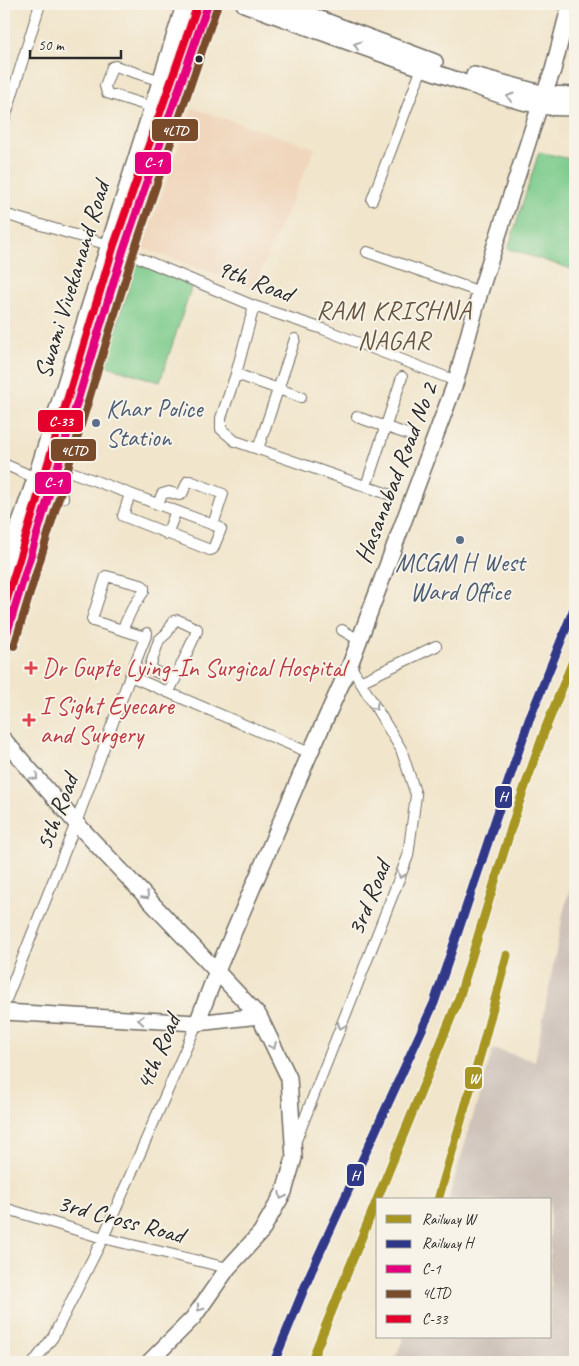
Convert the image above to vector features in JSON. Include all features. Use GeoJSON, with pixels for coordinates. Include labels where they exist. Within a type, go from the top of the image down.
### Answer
{"type":"FeatureCollection","features":[{"type":"Feature","properties":{"kind":"main road","name":"Swami Vivekanand Road"},"geometry":{"type":"LineString","coordinates":[[4,643],[38,531],[56,491],[58,467],[153,108],[185,4]]}},
{"type":"Feature","properties":{"kind":"main road","name":"Swami Vivekanand Road"},"geometry":{"type":"LineString","coordinates":[[4,569],[116,248],[171,113],[208,4]]}},
{"type":"Feature","properties":{"kind":"main road"},"geometry":{"type":"LineString","coordinates":[[19,525],[38,531]]}},
{"type":"Feature","properties":{"kind":"street"},"geometry":{"type":"LineString","coordinates":[[4,121],[40,4]]}},
{"type":"Feature","properties":{"kind":"street"},"geometry":{"type":"LineString","coordinates":[[244,4],[506,96],[542,100],[575,96]]}},
{"type":"Feature","properties":{"kind":"street"},"geometry":{"type":"LineString","coordinates":[[280,4],[564,109],[575,108]]}},
{"type":"Feature","properties":{"kind":"street","name":"Hasanabad Road No 2"},"geometry":{"type":"LineString","coordinates":[[310,752],[350,665],[456,381],[480,292],[553,70],[570,4]]}},
{"type":"Feature","properties":{"kind":"street"},"geometry":{"type":"LineString","coordinates":[[161,81],[112,66],[105,86],[108,93],[171,113]]}},
{"type":"Feature","properties":{"kind":"street"},"geometry":{"type":"LineString","coordinates":[[372,200],[422,68]]}},
{"type":"Feature","properties":{"kind":"street","name":"9th Road"},"geometry":{"type":"LineString","coordinates":[[4,214],[116,248],[254,306],[323,329],[456,381]]}},
{"type":"Feature","properties":{"kind":"street"},"geometry":{"type":"LineString","coordinates":[[367,252],[480,292]]}},
{"type":"Feature","properties":{"kind":"street"},"geometry":{"type":"LineString","coordinates":[[254,306],[236,374],[221,418],[221,429],[235,441],[388,494]]}},
{"type":"Feature","properties":{"kind":"street"},"geometry":{"type":"LineString","coordinates":[[258,449],[295,339]]}},
{"type":"Feature","properties":{"kind":"street"},"geometry":{"type":"LineString","coordinates":[[236,374],[301,397]]}},
{"type":"Feature","properties":{"kind":"street"},"geometry":{"type":"LineString","coordinates":[[366,486],[402,377]]}},
{"type":"Feature","properties":{"kind":"street"},"geometry":{"type":"LineString","coordinates":[[357,417],[410,435]]}},
{"type":"Feature","properties":{"kind":"street"},"geometry":{"type":"LineString","coordinates":[[4,464],[36,478],[56,491]]}},
{"type":"Feature","properties":{"kind":"street"},"geometry":{"type":"LineString","coordinates":[[58,467],[221,528],[212,550],[123,516],[130,494]]}},
{"type":"Feature","properties":{"kind":"street"},"geometry":{"type":"LineString","coordinates":[[158,504],[164,492],[182,494],[188,481],[213,489],[223,494],[213,525]]}},
{"type":"Feature","properties":{"kind":"street"},"geometry":{"type":"LineString","coordinates":[[167,534],[176,511]]}},
{"type":"Feature","properties":{"kind":"street"},"geometry":{"type":"LineString","coordinates":[[122,630],[132,609],[144,591],[144,587],[106,576],[92,619],[122,630],[145,638],[157,648]]}},
{"type":"Feature","properties":{"kind":"street"},"geometry":{"type":"LineString","coordinates":[[170,692],[197,630],[176,620],[167,633],[161,637],[150,667],[154,671],[175,680]]}},
{"type":"Feature","properties":{"kind":"street"},"geometry":{"type":"LineString","coordinates":[[342,630],[359,640]]}},
{"type":"Feature","properties":{"kind":"street","name":"5th Road"},"geometry":{"type":"LineString","coordinates":[[4,1005],[76,823],[145,638]]}},
{"type":"Feature","properties":{"kind":"street"},"geometry":{"type":"LineString","coordinates":[[360,682],[436,646]]}},
{"type":"Feature","properties":{"kind":"street","name":"3rd Road"},"geometry":{"type":"LineString","coordinates":[[293,1149],[408,856],[416,795],[401,749],[350,665]]}},
{"type":"Feature","properties":{"kind":"street"},"geometry":{"type":"LineString","coordinates":[[130,676],[310,752]]}},
{"type":"Feature","properties":{"kind":"street"},"geometry":{"type":"LineString","coordinates":[[4,740],[76,823],[259,1016],[289,1078],[294,1158],[284,1192],[261,1232],[228,1268],[193,1318],[149,1362]]}},
{"type":"Feature","properties":{"kind":"street","name":"4th Road"},"geometry":{"type":"LineString","coordinates":[[34,1362],[53,1337],[103,1238],[197,1023],[310,752]]}},
{"type":"Feature","properties":{"kind":"street"},"geometry":{"type":"LineString","coordinates":[[4,1012],[197,1023],[259,1016]]}},
{"type":"Feature","properties":{"kind":"street","name":"3rd Cross Road"},"geometry":{"type":"LineString","coordinates":[[4,1208],[103,1238],[228,1268]]}},
{"type":"Feature","properties":{"kind":"shaded area"},"geometry":{"type":"Polygon","coordinates":[[[192,108],[315,148],[253,288],[143,248],[192,108]]]}},
{"type":"Feature","properties":{"kind":"shaded area"},"geometry":{"type":"Polygon","coordinates":[[[575,869],[575,1362],[393,1362],[404,1338],[552,1338],[552,1198],[449,1198],[493,1049],[535,1061],[563,914],[575,869]]]}},
{"type":"Feature","properties":{"kind":"green space"},"geometry":{"type":"Polygon","coordinates":[[[539,152],[575,160],[575,270],[508,249],[539,152]]]}},
{"type":"Feature","properties":{"kind":"green space"},"geometry":{"type":"Polygon","coordinates":[[[137,262],[192,285],[160,382],[104,365],[137,262]]]}},
{"type":"Feature","properties":{"kind":"rail line","name":"H"},"geometry":{"type":"LineString","coordinates":[[274,1362],[311,1272],[434,1003],[529,720],[575,606]]}},
{"type":"Feature","properties":{"kind":"rail line","name":"W"},"geometry":{"type":"LineString","coordinates":[[378,1198],[459,998],[518,806],[546,727],[575,656]]}},
{"type":"Feature","properties":{"kind":"rail line","name":"W"},"geometry":{"type":"LineString","coordinates":[[439,1198],[507,955]]}},
{"type":"Feature","properties":{"kind":"rail line","name":"W"},"geometry":{"type":"LineString","coordinates":[[311,1362],[376,1202]]}},
{"type":"Feature","properties":{"kind":"transit line","name":"C-33"},"geometry":{"type":"LineString","coordinates":[[4,609],[113,248],[198,4]]}},
{"type":"Feature","properties":{"kind":"transit line","name":"C-1"},"geometry":{"type":"LineString","coordinates":[[4,643],[123,251],[208,4]]}},
{"type":"Feature","properties":{"kind":"transit line","name":"4LTD"},"geometry":{"type":"LineString","coordinates":[[14,646],[133,254],[217,7]]}},
{"type":"Feature","properties":{"kind":"place","name":"Khar Police Station"},"geometry":{"type":"Point","coordinates":[96,423]}},
{"type":"Feature","properties":{"kind":"place","name":"MCGM H West Ward Office"},"geometry":{"type":"Point","coordinates":[460,540]}},
{"type":"Feature","properties":{"kind":"place","name":"Dr Gupte Lying-In Surgical Hospital"},"geometry":{"type":"Point","coordinates":[31,668]}},
{"type":"Feature","properties":{"kind":"place","name":"I Sight Eyecare and Surgery"},"geometry":{"type":"Point","coordinates":[29,720]}},
{"type":"Feature","properties":{"kind":"district","name":"RAM KRISHNA NAGAR"},"geometry":{"type":"Point","coordinates":[394,325]}}]}
